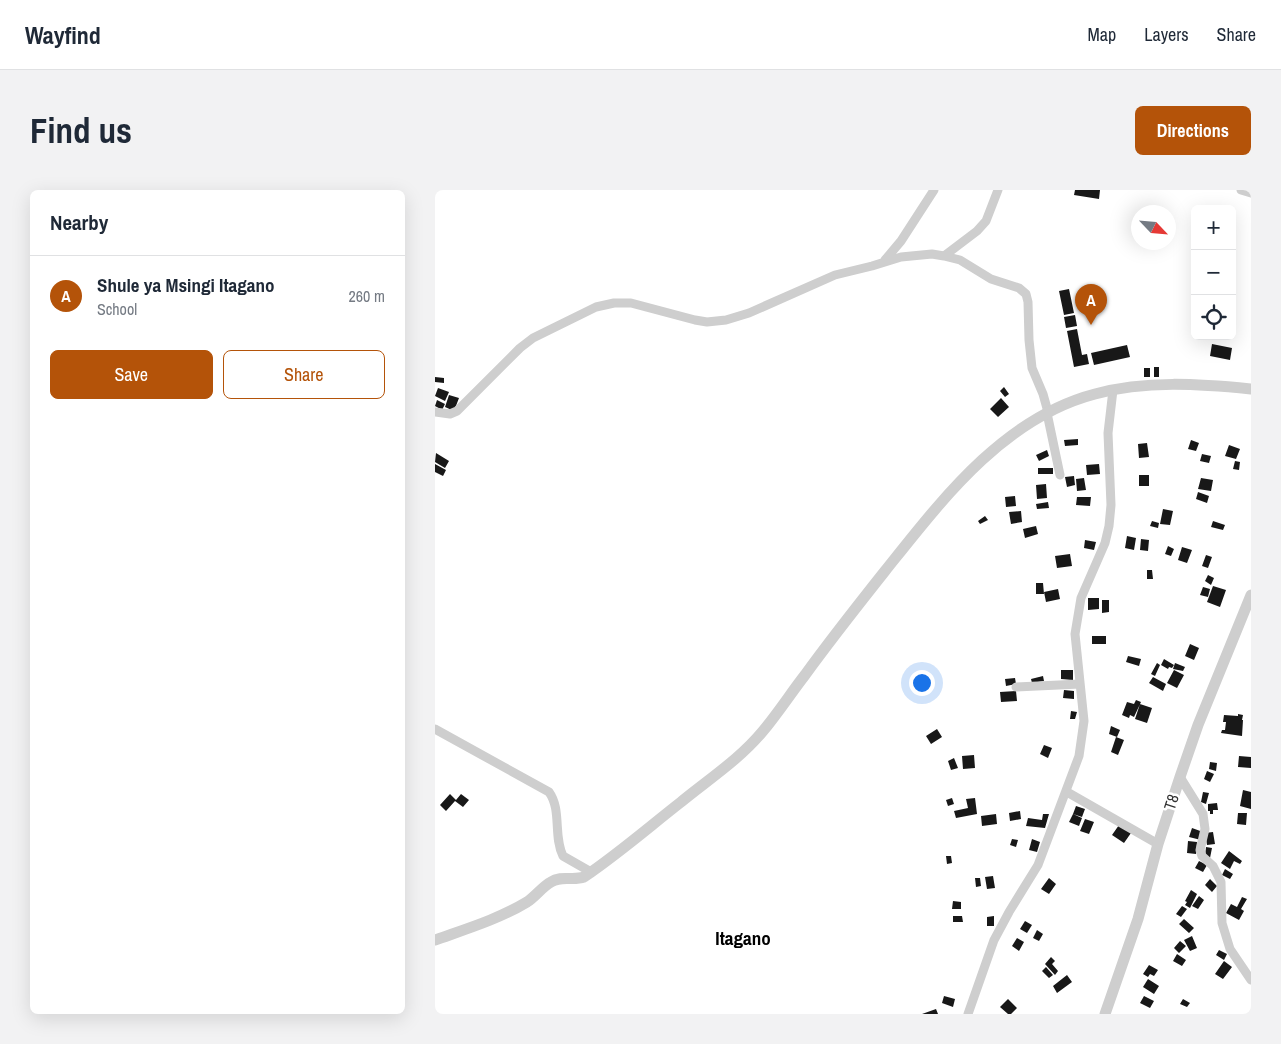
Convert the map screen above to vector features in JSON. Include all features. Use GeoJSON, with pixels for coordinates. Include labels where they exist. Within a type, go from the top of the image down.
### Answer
{"type":"FeatureCollection","features":[{"type":"Feature","properties":{"kind":"street"},"geometry":{"type":"LineString","coordinates":[[881,264],[901,242],[935,190]]}},
{"type":"Feature","properties":{"kind":"street"},"geometry":{"type":"LineString","coordinates":[[944,256],[977,231],[986,221],[998,190]]}},
{"type":"Feature","properties":{"kind":"street"},"geometry":{"type":"LineString","coordinates":[[1241,190],[1251,193]]}},
{"type":"Feature","properties":{"kind":"street"},"geometry":{"type":"LineString","coordinates":[[435,412],[450,414],[457,411],[520,348],[533,338],[596,308],[614,303],[631,303],[695,320],[707,322],[726,320],[749,313],[835,275],[901,257],[932,254],[970,265],[991,279],[1019,288],[1026,294],[1033,368],[1043,394],[1060,475]]}},
{"type":"Feature","properties":{"kind":"street"},"geometry":{"type":"LineString","coordinates":[[435,940],[480,924],[518,907],[535,897],[551,881],[558,879],[578,880],[591,872],[729,765],[763,732],[846,620],[905,546],[954,489],[997,448],[1020,430],[1047,413],[1095,393],[1136,387],[1178,384],[1251,389]]}},
{"type":"Feature","properties":{"kind":"street"},"geometry":{"type":"LineString","coordinates":[[968,1014],[983,968],[995,940],[1009,912],[1038,865],[1079,756],[1083,738],[1083,704],[1076,646],[1078,612],[1084,588],[1105,543],[1109,526],[1111,505],[1107,450],[1113,390]]}},
{"type":"Feature","properties":{"kind":"street","name":"T8"},"geometry":{"type":"LineString","coordinates":[[1105,1014],[1138,919],[1158,844],[1198,725],[1247,614],[1251,595]]}},
{"type":"Feature","properties":{"kind":"street"},"geometry":{"type":"LineString","coordinates":[[1016,687],[1080,684]]}},
{"type":"Feature","properties":{"kind":"street"},"geometry":{"type":"LineString","coordinates":[[435,729],[549,792],[555,803],[559,842],[563,856],[591,872]]}},
{"type":"Feature","properties":{"kind":"street"},"geometry":{"type":"LineString","coordinates":[[1180,777],[1203,814],[1205,829],[1200,850],[1202,856],[1213,866],[1218,874],[1221,882],[1222,915],[1225,934],[1234,955],[1251,980]]}},
{"type":"Feature","properties":{"kind":"street"},"geometry":{"type":"LineString","coordinates":[[1067,792],[1158,844]]}},
{"type":"Feature","properties":{"kind":"building"},"geometry":{"type":"Polygon","coordinates":[[[1075,190],[1100,190],[1099,199],[1074,195],[1075,190]]]}},
{"type":"Feature","properties":{"kind":"building"},"geometry":{"type":"Polygon","coordinates":[[[1069,289],[1074,313],[1064,315],[1059,291],[1069,289]]]}},
{"type":"Feature","properties":{"kind":"building"},"geometry":{"type":"Polygon","coordinates":[[[1075,315],[1077,326],[1066,328],[1064,317],[1075,315]]]}},
{"type":"Feature","properties":{"kind":"building"},"geometry":{"type":"Polygon","coordinates":[[[1077,329],[1082,355],[1087,354],[1089,364],[1074,367],[1067,331],[1077,329]]]}},
{"type":"Feature","properties":{"kind":"building"},"geometry":{"type":"Polygon","coordinates":[[[1212,344],[1232,348],[1230,360],[1210,356],[1212,344]]]}},
{"type":"Feature","properties":{"kind":"building"},"geometry":{"type":"Polygon","coordinates":[[[1127,345],[1130,357],[1094,365],[1091,353],[1127,345]]]}},
{"type":"Feature","properties":{"kind":"building"},"geometry":{"type":"Polygon","coordinates":[[[1154,367],[1159,367],[1159,377],[1154,377],[1154,367]]]}},
{"type":"Feature","properties":{"kind":"building"},"geometry":{"type":"Polygon","coordinates":[[[1144,368],[1150,368],[1150,377],[1144,377],[1144,368]]]}},
{"type":"Feature","properties":{"kind":"building"},"geometry":{"type":"Polygon","coordinates":[[[435,377],[444,378],[444,383],[435,382],[435,377]]]}},
{"type":"Feature","properties":{"kind":"building"},"geometry":{"type":"Polygon","coordinates":[[[1004,387],[1009,394],[1005,397],[1000,391],[1004,387]]]}},
{"type":"Feature","properties":{"kind":"building"},"geometry":{"type":"Polygon","coordinates":[[[438,388],[449,392],[445,401],[435,396],[438,388]]]}},
{"type":"Feature","properties":{"kind":"building"},"geometry":{"type":"Polygon","coordinates":[[[449,395],[459,398],[454,411],[445,407],[449,395]]]}},
{"type":"Feature","properties":{"kind":"building"},"geometry":{"type":"Polygon","coordinates":[[[1001,398],[1009,407],[998,417],[990,409],[1001,398]]]}},
{"type":"Feature","properties":{"kind":"building"},"geometry":{"type":"Polygon","coordinates":[[[437,400],[445,404],[442,410],[435,406],[437,400]]]}},
{"type":"Feature","properties":{"kind":"building"},"geometry":{"type":"Polygon","coordinates":[[[1078,439],[1078,445],[1065,446],[1064,440],[1078,439]]]}},
{"type":"Feature","properties":{"kind":"building"},"geometry":{"type":"Polygon","coordinates":[[[1191,440],[1199,443],[1196,451],[1188,449],[1191,440]]]}},
{"type":"Feature","properties":{"kind":"building"},"geometry":{"type":"Polygon","coordinates":[[[1147,443],[1149,457],[1139,458],[1138,444],[1147,443]]]}},
{"type":"Feature","properties":{"kind":"building"},"geometry":{"type":"Polygon","coordinates":[[[1229,445],[1240,449],[1236,459],[1225,456],[1229,445]]]}},
{"type":"Feature","properties":{"kind":"building"},"geometry":{"type":"Polygon","coordinates":[[[1047,450],[1049,456],[1039,461],[1036,455],[1047,450]]]}},
{"type":"Feature","properties":{"kind":"building"},"geometry":{"type":"Polygon","coordinates":[[[436,453],[449,461],[445,468],[435,462],[436,453]]]}},
{"type":"Feature","properties":{"kind":"building"},"geometry":{"type":"Polygon","coordinates":[[[1202,454],[1211,456],[1209,463],[1200,461],[1202,454]]]}},
{"type":"Feature","properties":{"kind":"building"},"geometry":{"type":"Polygon","coordinates":[[[1235,461],[1240,462],[1239,470],[1233,469],[1235,461]]]}},
{"type":"Feature","properties":{"kind":"building"},"geometry":{"type":"Polygon","coordinates":[[[435,464],[446,470],[443,476],[435,472],[435,464]]]}},
{"type":"Feature","properties":{"kind":"building"},"geometry":{"type":"Polygon","coordinates":[[[1099,464],[1100,474],[1087,475],[1086,465],[1099,464]]]}},
{"type":"Feature","properties":{"kind":"building"},"geometry":{"type":"Polygon","coordinates":[[[1038,468],[1053,468],[1053,474],[1038,474],[1038,468]]]}},
{"type":"Feature","properties":{"kind":"building"},"geometry":{"type":"Polygon","coordinates":[[[1139,475],[1149,475],[1149,486],[1139,486],[1139,475]]]}},
{"type":"Feature","properties":{"kind":"building"},"geometry":{"type":"Polygon","coordinates":[[[1074,476],[1075,485],[1067,487],[1065,477],[1074,476]]]}},
{"type":"Feature","properties":{"kind":"building"},"geometry":{"type":"Polygon","coordinates":[[[1084,478],[1086,490],[1077,491],[1076,479],[1084,478]]]}},
{"type":"Feature","properties":{"kind":"building"},"geometry":{"type":"Polygon","coordinates":[[[1201,478],[1213,480],[1211,491],[1198,489],[1201,478]]]}},
{"type":"Feature","properties":{"kind":"building"},"geometry":{"type":"Polygon","coordinates":[[[1046,484],[1047,498],[1037,499],[1036,485],[1046,484]]]}},
{"type":"Feature","properties":{"kind":"building"},"geometry":{"type":"Polygon","coordinates":[[[1198,492],[1209,496],[1207,503],[1196,499],[1198,492]]]}},
{"type":"Feature","properties":{"kind":"building"},"geometry":{"type":"Polygon","coordinates":[[[1015,496],[1016,506],[1006,507],[1005,497],[1015,496]]]}},
{"type":"Feature","properties":{"kind":"building"},"geometry":{"type":"Polygon","coordinates":[[[1077,497],[1091,497],[1090,506],[1076,505],[1077,497]]]}},
{"type":"Feature","properties":{"kind":"building"},"geometry":{"type":"Polygon","coordinates":[[[1048,502],[1049,508],[1037,509],[1036,504],[1048,502]]]}},
{"type":"Feature","properties":{"kind":"building"},"geometry":{"type":"Polygon","coordinates":[[[1163,509],[1173,511],[1170,525],[1160,524],[1163,509]]]}},
{"type":"Feature","properties":{"kind":"building"},"geometry":{"type":"Polygon","coordinates":[[[1021,511],[1022,522],[1011,524],[1009,512],[1021,511]]]}},
{"type":"Feature","properties":{"kind":"building"},"geometry":{"type":"Polygon","coordinates":[[[985,516],[988,520],[980,524],[978,521],[985,516]]]}},
{"type":"Feature","properties":{"kind":"building"},"geometry":{"type":"Polygon","coordinates":[[[1152,521],[1159,523],[1158,528],[1150,526],[1152,521]]]}},
{"type":"Feature","properties":{"kind":"building"},"geometry":{"type":"Polygon","coordinates":[[[1213,521],[1225,525],[1223,530],[1211,527],[1213,521]]]}},
{"type":"Feature","properties":{"kind":"building"},"geometry":{"type":"Polygon","coordinates":[[[1036,526],[1038,534],[1025,538],[1023,529],[1036,526]]]}},
{"type":"Feature","properties":{"kind":"building"},"geometry":{"type":"Polygon","coordinates":[[[1127,536],[1136,538],[1134,550],[1125,548],[1127,536]]]}},
{"type":"Feature","properties":{"kind":"building"},"geometry":{"type":"Polygon","coordinates":[[[1141,539],[1149,540],[1148,551],[1140,550],[1141,539]]]}},
{"type":"Feature","properties":{"kind":"building"},"geometry":{"type":"Polygon","coordinates":[[[1085,540],[1096,542],[1094,550],[1084,548],[1085,540]]]}},
{"type":"Feature","properties":{"kind":"building"},"geometry":{"type":"Polygon","coordinates":[[[1168,546],[1174,549],[1171,556],[1165,554],[1168,546]]]}},
{"type":"Feature","properties":{"kind":"building"},"geometry":{"type":"Polygon","coordinates":[[[1182,547],[1192,550],[1187,563],[1178,560],[1182,547]]]}},
{"type":"Feature","properties":{"kind":"building"},"geometry":{"type":"Polygon","coordinates":[[[1070,554],[1072,566],[1057,568],[1055,556],[1070,554]]]}},
{"type":"Feature","properties":{"kind":"building"},"geometry":{"type":"Polygon","coordinates":[[[1206,555],[1212,557],[1208,568],[1202,566],[1206,555]]]}},
{"type":"Feature","properties":{"kind":"building"},"geometry":{"type":"Polygon","coordinates":[[[1147,570],[1152,570],[1153,579],[1147,579],[1147,570]]]}},
{"type":"Feature","properties":{"kind":"building"},"geometry":{"type":"Polygon","coordinates":[[[1208,575],[1214,578],[1211,585],[1205,581],[1208,575]]]}},
{"type":"Feature","properties":{"kind":"building"},"geometry":{"type":"Polygon","coordinates":[[[1036,583],[1043,583],[1044,594],[1036,594],[1036,583]]]}},
{"type":"Feature","properties":{"kind":"building"},"geometry":{"type":"Polygon","coordinates":[[[1213,586],[1226,590],[1220,607],[1207,602],[1213,586]]]}},
{"type":"Feature","properties":{"kind":"building"},"geometry":{"type":"Polygon","coordinates":[[[1203,587],[1210,589],[1208,597],[1200,595],[1203,587]]]}},
{"type":"Feature","properties":{"kind":"building"},"geometry":{"type":"Polygon","coordinates":[[[1058,589],[1060,599],[1046,602],[1044,592],[1058,589]]]}},
{"type":"Feature","properties":{"kind":"building"},"geometry":{"type":"Polygon","coordinates":[[[1088,598],[1099,598],[1099,609],[1088,610],[1088,598]]]}},
{"type":"Feature","properties":{"kind":"building"},"geometry":{"type":"Polygon","coordinates":[[[1102,600],[1109,600],[1109,612],[1102,613],[1102,600]]]}},
{"type":"Feature","properties":{"kind":"building"},"geometry":{"type":"Polygon","coordinates":[[[1092,636],[1106,636],[1106,644],[1092,644],[1092,636]]]}},
{"type":"Feature","properties":{"kind":"building"},"geometry":{"type":"Polygon","coordinates":[[[1190,644],[1199,648],[1194,660],[1185,656],[1190,644]]]}},
{"type":"Feature","properties":{"kind":"building"},"geometry":{"type":"Polygon","coordinates":[[[1128,656],[1141,659],[1139,666],[1126,662],[1128,656]]]}},
{"type":"Feature","properties":{"kind":"building"},"geometry":{"type":"Polygon","coordinates":[[[1164,659],[1174,665],[1172,668],[1169,667],[1168,669],[1161,665],[1164,659]]]}},
{"type":"Feature","properties":{"kind":"building"},"geometry":{"type":"Polygon","coordinates":[[[1157,663],[1160,665],[1155,676],[1151,674],[1157,663]]]}},
{"type":"Feature","properties":{"kind":"building"},"geometry":{"type":"Polygon","coordinates":[[[1175,663],[1185,667],[1183,671],[1173,669],[1175,663]]]}},
{"type":"Feature","properties":{"kind":"building"},"geometry":{"type":"Polygon","coordinates":[[[1061,670],[1073,670],[1073,680],[1061,679],[1061,670]]]}},
{"type":"Feature","properties":{"kind":"building"},"geometry":{"type":"Polygon","coordinates":[[[1174,670],[1184,675],[1177,688],[1167,683],[1174,670]]]}},
{"type":"Feature","properties":{"kind":"building"},"geometry":{"type":"Polygon","coordinates":[[[1043,676],[1044,681],[1032,683],[1031,679],[1043,676]]]}},
{"type":"Feature","properties":{"kind":"building"},"geometry":{"type":"Polygon","coordinates":[[[1153,677],[1166,684],[1163,691],[1149,683],[1153,677]]]}},
{"type":"Feature","properties":{"kind":"building"},"geometry":{"type":"Polygon","coordinates":[[[1015,678],[1016,684],[1006,686],[1005,679],[1015,678]]]}},
{"type":"Feature","properties":{"kind":"building"},"geometry":{"type":"Polygon","coordinates":[[[1064,690],[1074,691],[1074,699],[1063,698],[1064,690]]]}},
{"type":"Feature","properties":{"kind":"building"},"geometry":{"type":"Polygon","coordinates":[[[1016,691],[1017,701],[1001,702],[1000,692],[1016,691]]]}},
{"type":"Feature","properties":{"kind":"building"},"geometry":{"type":"Polygon","coordinates":[[[1136,700],[1141,702],[1134,717],[1130,715],[1129,718],[1122,715],[1127,702],[1134,704],[1136,700]]]}},
{"type":"Feature","properties":{"kind":"building"},"geometry":{"type":"Polygon","coordinates":[[[1140,704],[1152,708],[1147,723],[1135,719],[1140,704]]]}},
{"type":"Feature","properties":{"kind":"building"},"geometry":{"type":"Polygon","coordinates":[[[1071,711],[1077,712],[1075,719],[1070,719],[1071,711]]]}},
{"type":"Feature","properties":{"kind":"building"},"geometry":{"type":"Polygon","coordinates":[[[1238,714],[1243,715],[1242,736],[1221,733],[1222,730],[1225,730],[1226,722],[1223,722],[1224,715],[1238,716],[1238,714]]]}},
{"type":"Feature","properties":{"kind":"building"},"geometry":{"type":"Polygon","coordinates":[[[1111,726],[1120,730],[1117,737],[1109,734],[1111,726]]]}},
{"type":"Feature","properties":{"kind":"building"},"geometry":{"type":"Polygon","coordinates":[[[937,729],[942,737],[931,744],[926,736],[937,729]]]}},
{"type":"Feature","properties":{"kind":"building"},"geometry":{"type":"Polygon","coordinates":[[[1116,737],[1124,740],[1118,755],[1111,752],[1116,737]]]}},
{"type":"Feature","properties":{"kind":"building"},"geometry":{"type":"Polygon","coordinates":[[[1044,745],[1052,748],[1048,758],[1040,754],[1044,745]]]}},
{"type":"Feature","properties":{"kind":"building"},"geometry":{"type":"Polygon","coordinates":[[[974,755],[975,768],[963,769],[962,756],[974,755]]]}},
{"type":"Feature","properties":{"kind":"building"},"geometry":{"type":"Polygon","coordinates":[[[1239,756],[1251,757],[1251,768],[1238,767],[1239,756]]]}},
{"type":"Feature","properties":{"kind":"building"},"geometry":{"type":"Polygon","coordinates":[[[954,758],[958,768],[951,770],[948,761],[954,758]]]}},
{"type":"Feature","properties":{"kind":"building"},"geometry":{"type":"Polygon","coordinates":[[[1210,762],[1217,763],[1216,771],[1209,769],[1210,762]]]}},
{"type":"Feature","properties":{"kind":"building"},"geometry":{"type":"Polygon","coordinates":[[[1207,771],[1214,774],[1210,782],[1204,779],[1207,771]]]}},
{"type":"Feature","properties":{"kind":"building"},"geometry":{"type":"Polygon","coordinates":[[[1243,790],[1251,792],[1251,809],[1240,806],[1243,790]]]}},
{"type":"Feature","properties":{"kind":"building"},"geometry":{"type":"Polygon","coordinates":[[[1203,792],[1209,793],[1206,804],[1201,802],[1203,792]]]}},
{"type":"Feature","properties":{"kind":"building"},"geometry":{"type":"Polygon","coordinates":[[[450,794],[456,800],[461,794],[469,800],[463,807],[455,801],[446,811],[440,805],[450,794]]]}},
{"type":"Feature","properties":{"kind":"building"},"geometry":{"type":"Polygon","coordinates":[[[952,798],[954,804],[948,806],[946,800],[952,798]]]}},
{"type":"Feature","properties":{"kind":"building"},"geometry":{"type":"Polygon","coordinates":[[[975,798],[977,814],[956,818],[954,811],[968,808],[966,799],[975,798]]]}},
{"type":"Feature","properties":{"kind":"building"},"geometry":{"type":"Polygon","coordinates":[[[1217,803],[1218,810],[1213,810],[1213,814],[1210,814],[1208,804],[1217,803]]]}},
{"type":"Feature","properties":{"kind":"building"},"geometry":{"type":"Polygon","coordinates":[[[1076,806],[1085,809],[1082,817],[1073,814],[1076,806]]]}},
{"type":"Feature","properties":{"kind":"building"},"geometry":{"type":"Polygon","coordinates":[[[1020,811],[1021,819],[1010,821],[1009,813],[1020,811]]]}},
{"type":"Feature","properties":{"kind":"building"},"geometry":{"type":"Polygon","coordinates":[[[1238,813],[1247,813],[1246,825],[1237,824],[1238,813]]]}},
{"type":"Feature","properties":{"kind":"building"},"geometry":{"type":"Polygon","coordinates":[[[996,814],[997,824],[982,826],[981,816],[996,814]]]}},
{"type":"Feature","properties":{"kind":"building"},"geometry":{"type":"Polygon","coordinates":[[[1043,814],[1049,814],[1045,828],[1026,826],[1028,818],[1042,820],[1043,814]]]}},
{"type":"Feature","properties":{"kind":"building"},"geometry":{"type":"Polygon","coordinates":[[[1073,814],[1082,818],[1079,826],[1069,822],[1073,814]]]}},
{"type":"Feature","properties":{"kind":"building"},"geometry":{"type":"Polygon","coordinates":[[[1085,819],[1094,822],[1089,834],[1080,831],[1085,819]]]}},
{"type":"Feature","properties":{"kind":"building"},"geometry":{"type":"Polygon","coordinates":[[[1119,825],[1131,833],[1124,843],[1112,835],[1119,825]]]}},
{"type":"Feature","properties":{"kind":"building"},"geometry":{"type":"Polygon","coordinates":[[[1192,828],[1203,832],[1201,840],[1189,837],[1192,828]]]}},
{"type":"Feature","properties":{"kind":"building"},"geometry":{"type":"Polygon","coordinates":[[[1213,832],[1215,844],[1207,845],[1205,833],[1213,832]]]}},
{"type":"Feature","properties":{"kind":"building"},"geometry":{"type":"Polygon","coordinates":[[[1012,839],[1018,840],[1016,847],[1010,845],[1012,839]]]}},
{"type":"Feature","properties":{"kind":"building"},"geometry":{"type":"Polygon","coordinates":[[[1032,839],[1040,842],[1037,852],[1029,850],[1032,839]]]}},
{"type":"Feature","properties":{"kind":"building"},"geometry":{"type":"Polygon","coordinates":[[[1188,841],[1197,842],[1196,854],[1187,853],[1188,841]]]}},
{"type":"Feature","properties":{"kind":"building"},"geometry":{"type":"Polygon","coordinates":[[[1206,847],[1212,848],[1210,858],[1205,857],[1206,847]]]}},
{"type":"Feature","properties":{"kind":"building"},"geometry":{"type":"Polygon","coordinates":[[[1229,851],[1242,861],[1240,864],[1234,861],[1230,869],[1221,863],[1229,851]]]}},
{"type":"Feature","properties":{"kind":"building"},"geometry":{"type":"Polygon","coordinates":[[[946,856],[951,856],[952,863],[947,864],[946,856]]]}},
{"type":"Feature","properties":{"kind":"building"},"geometry":{"type":"Polygon","coordinates":[[[1199,861],[1207,865],[1203,872],[1195,868],[1199,861]]]}},
{"type":"Feature","properties":{"kind":"building"},"geometry":{"type":"Polygon","coordinates":[[[1225,869],[1233,874],[1230,879],[1222,875],[1225,869]]]}},
{"type":"Feature","properties":{"kind":"building"},"geometry":{"type":"Polygon","coordinates":[[[993,876],[995,888],[987,889],[985,877],[993,876]]]}},
{"type":"Feature","properties":{"kind":"building"},"geometry":{"type":"Polygon","coordinates":[[[975,878],[980,878],[981,886],[976,887],[975,878]]]}},
{"type":"Feature","properties":{"kind":"building"},"geometry":{"type":"Polygon","coordinates":[[[1049,878],[1056,884],[1049,894],[1041,889],[1049,878]]]}},
{"type":"Feature","properties":{"kind":"building"},"geometry":{"type":"Polygon","coordinates":[[[1210,879],[1217,886],[1212,892],[1205,885],[1210,879]]]}},
{"type":"Feature","properties":{"kind":"building"},"geometry":{"type":"Polygon","coordinates":[[[1191,890],[1197,894],[1190,908],[1185,905],[1187,902],[1185,901],[1191,890]]]}},
{"type":"Feature","properties":{"kind":"building"},"geometry":{"type":"Polygon","coordinates":[[[1199,896],[1204,900],[1198,909],[1192,906],[1199,896]]]}},
{"type":"Feature","properties":{"kind":"building"},"geometry":{"type":"Polygon","coordinates":[[[1242,897],[1247,899],[1241,909],[1244,911],[1239,920],[1226,913],[1231,904],[1237,907],[1242,897]]]}},
{"type":"Feature","properties":{"kind":"building"},"geometry":{"type":"Polygon","coordinates":[[[953,901],[961,902],[961,909],[952,909],[953,901]]]}},
{"type":"Feature","properties":{"kind":"building"},"geometry":{"type":"Polygon","coordinates":[[[1182,906],[1187,909],[1181,917],[1176,914],[1182,906]]]}},
{"type":"Feature","properties":{"kind":"building"},"geometry":{"type":"Polygon","coordinates":[[[953,916],[962,916],[963,922],[953,922],[953,916]]]}},
{"type":"Feature","properties":{"kind":"building"},"geometry":{"type":"Polygon","coordinates":[[[994,916],[994,926],[987,926],[987,917],[994,916]]]}},
{"type":"Feature","properties":{"kind":"building"},"geometry":{"type":"Polygon","coordinates":[[[1184,919],[1194,928],[1189,933],[1179,924],[1184,919]]]}},
{"type":"Feature","properties":{"kind":"building"},"geometry":{"type":"Polygon","coordinates":[[[1025,921],[1032,925],[1027,933],[1020,929],[1025,921]]]}},
{"type":"Feature","properties":{"kind":"building"},"geometry":{"type":"Polygon","coordinates":[[[1037,930],[1043,934],[1039,941],[1033,938],[1037,930]]]}},
{"type":"Feature","properties":{"kind":"building"},"geometry":{"type":"Polygon","coordinates":[[[1192,936],[1197,948],[1190,951],[1184,940],[1192,936]]]}},
{"type":"Feature","properties":{"kind":"building"},"geometry":{"type":"Polygon","coordinates":[[[1017,938],[1024,942],[1019,951],[1012,946],[1017,938]]]}},
{"type":"Feature","properties":{"kind":"building"},"geometry":{"type":"Polygon","coordinates":[[[1180,941],[1186,946],[1179,953],[1174,948],[1180,941]]]}},
{"type":"Feature","properties":{"kind":"building"},"geometry":{"type":"Polygon","coordinates":[[[1219,950],[1227,954],[1224,960],[1216,955],[1219,950]]]}},
{"type":"Feature","properties":{"kind":"building"},"geometry":{"type":"Polygon","coordinates":[[[1177,954],[1186,960],[1182,966],[1173,961],[1177,954]]]}},
{"type":"Feature","properties":{"kind":"building"},"geometry":{"type":"Polygon","coordinates":[[[1051,957],[1055,961],[1052,964],[1058,971],[1055,975],[1045,964],[1051,957]]]}},
{"type":"Feature","properties":{"kind":"building"},"geometry":{"type":"Polygon","coordinates":[[[1224,961],[1232,967],[1223,979],[1215,974],[1224,961]]]}},
{"type":"Feature","properties":{"kind":"building"},"geometry":{"type":"Polygon","coordinates":[[[1149,965],[1158,970],[1154,976],[1150,974],[1148,977],[1143,974],[1149,965]]]}},
{"type":"Feature","properties":{"kind":"building"},"geometry":{"type":"Polygon","coordinates":[[[1046,967],[1053,975],[1049,978],[1042,971],[1046,967]]]}},
{"type":"Feature","properties":{"kind":"building"},"geometry":{"type":"Polygon","coordinates":[[[1067,975],[1072,982],[1057,993],[1053,986],[1067,975]]]}},
{"type":"Feature","properties":{"kind":"building"},"geometry":{"type":"Polygon","coordinates":[[[1148,979],[1159,986],[1154,994],[1143,987],[1148,979]]]}},
{"type":"Feature","properties":{"kind":"building"},"geometry":{"type":"Polygon","coordinates":[[[944,996],[955,999],[953,1007],[942,1003],[944,996]]]}},
{"type":"Feature","properties":{"kind":"building"},"geometry":{"type":"Polygon","coordinates":[[[1144,996],[1154,1001],[1150,1008],[1140,1003],[1144,996]]]}},
{"type":"Feature","properties":{"kind":"building"},"geometry":{"type":"Polygon","coordinates":[[[1008,999],[1017,1008],[1011,1014],[1008,1014],[1000,1007],[1008,999]]]}},
{"type":"Feature","properties":{"kind":"building"},"geometry":{"type":"Polygon","coordinates":[[[1183,999],[1190,1003],[1187,1007],[1180,1004],[1183,999]]]}},
{"type":"Feature","properties":{"kind":"building"},"geometry":{"type":"Polygon","coordinates":[[[936,1009],[938,1014],[922,1014],[936,1009]]]}},
{"type":"Feature","properties":{"kind":"place","name":"Shule ya Msingi Itagano"},"geometry":{"type":"Point","coordinates":[1091,325]}},
{"type":"Feature","properties":{"kind":"district","name":"Itagano"},"geometry":{"type":"Point","coordinates":[743,938]}}]}
